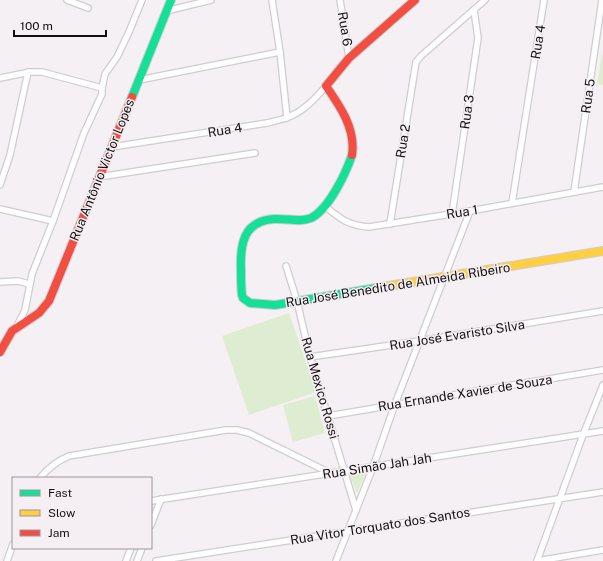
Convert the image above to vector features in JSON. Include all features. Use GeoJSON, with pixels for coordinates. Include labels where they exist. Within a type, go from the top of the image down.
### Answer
{"type":"FeatureCollection","features":[{"type":"Feature","properties":{"kind":"street"},"geometry":{"type":"LineString","coordinates":[[67,0],[88,8]]}},
{"type":"Feature","properties":{"kind":"street"},"geometry":{"type":"LineString","coordinates":[[0,352],[10,333],[17,326],[25,310],[29,284],[84,133],[102,94],[105,74],[117,57],[142,0]]}},
{"type":"Feature","properties":{"kind":"street","name":"Rua Antônio Victor Lopes"},"geometry":{"type":"LineString","coordinates":[[17,326],[41,311],[49,301],[170,0]]}},
{"type":"Feature","properties":{"kind":"street"},"geometry":{"type":"LineString","coordinates":[[166,11],[211,0]]}},
{"type":"Feature","properties":{"kind":"street"},"geometry":{"type":"LineString","coordinates":[[272,0],[280,52],[286,118]]}},
{"type":"Feature","properties":{"kind":"street","name":"Rua 6"},"geometry":{"type":"LineString","coordinates":[[340,0],[349,58]]}},
{"type":"Feature","properties":{"kind":"street"},"geometry":{"type":"LineString","coordinates":[[326,206],[332,198],[347,168],[353,154],[354,143],[338,103],[326,86],[349,58],[415,0]]}},
{"type":"Feature","properties":{"kind":"street"},"geometry":{"type":"LineString","coordinates":[[474,10],[485,0]]}},
{"type":"Feature","properties":{"kind":"street","name":"Rua 4"},"geometry":{"type":"LineString","coordinates":[[512,203],[544,0]]}},
{"type":"Feature","properties":{"kind":"street","name":"Rua 5"},"geometry":{"type":"LineString","coordinates":[[574,192],[602,0]]}},
{"type":"Feature","properties":{"kind":"street","name":"Rua 2"},"geometry":{"type":"LineString","coordinates":[[390,224],[415,67],[418,59],[474,10]]}},
{"type":"Feature","properties":{"kind":"street","name":"Rua 3"},"geometry":{"type":"LineString","coordinates":[[452,214],[478,38],[474,10]]}},
{"type":"Feature","properties":{"kind":"street"},"geometry":{"type":"LineString","coordinates":[[138,80],[280,52]]}},
{"type":"Feature","properties":{"kind":"street"},"geometry":{"type":"LineString","coordinates":[[0,78],[28,72],[42,72],[102,88]]}},
{"type":"Feature","properties":{"kind":"street"},"geometry":{"type":"LineString","coordinates":[[0,184],[10,155],[28,72]]}},
{"type":"Feature","properties":{"kind":"street","name":"Rua 4"},"geometry":{"type":"LineString","coordinates":[[112,147],[260,124],[286,118],[301,110],[326,86]]}},
{"type":"Feature","properties":{"kind":"street"},"geometry":{"type":"LineString","coordinates":[[99,177],[255,154]]}},
{"type":"Feature","properties":{"kind":"street","name":"Rua 1"},"geometry":{"type":"LineString","coordinates":[[326,206],[342,220],[354,225],[369,227],[470,211],[603,187]]}},
{"type":"Feature","properties":{"kind":"street","name":"Rua José Benedito de Almeida Ribeiro"},"geometry":{"type":"LineString","coordinates":[[326,206],[312,216],[303,220],[267,220],[253,226],[242,240],[240,249],[242,294],[246,301],[250,303],[268,305],[297,301],[603,251]]}},
{"type":"Feature","properties":{"kind":"street"},"geometry":{"type":"LineString","coordinates":[[0,209],[53,221]]}},
{"type":"Feature","properties":{"kind":"street"},"geometry":{"type":"LineString","coordinates":[[336,561],[470,211]]}},
{"type":"Feature","properties":{"kind":"street","name":"Rua Mexico Rossi"},"geometry":{"type":"LineString","coordinates":[[286,266],[297,301],[310,357],[343,471],[356,510]]}},
{"type":"Feature","properties":{"kind":"street"},"geometry":{"type":"LineString","coordinates":[[0,282],[18,281],[29,284]]}},
{"type":"Feature","properties":{"kind":"street","name":"Rua José Evaristo Silva"},"geometry":{"type":"LineString","coordinates":[[310,357],[603,311]]}},
{"type":"Feature","properties":{"kind":"street","name":"Rua Ernande Xavier de Souza"},"geometry":{"type":"LineString","coordinates":[[328,416],[603,370]]}},
{"type":"Feature","properties":{"kind":"street"},"geometry":{"type":"LineString","coordinates":[[603,385],[537,561],[603,550]]}},
{"type":"Feature","properties":{"kind":"street"},"geometry":{"type":"LineString","coordinates":[[41,477],[57,461],[69,456],[226,430],[237,430],[250,433],[330,473]]}},
{"type":"Feature","properties":{"kind":"street","name":"Rua Simão Jah Jah"},"geometry":{"type":"LineString","coordinates":[[152,501],[161,498],[603,431]]}},
{"type":"Feature","properties":{"kind":"street","name":"Rua Vitor Torquato dos Santos"},"geometry":{"type":"LineString","coordinates":[[156,561],[603,492]]}},
{"type":"Feature","properties":{"kind":"street"},"geometry":{"type":"LineString","coordinates":[[152,522],[161,498]]}},
{"type":"Feature","properties":{"kind":"street"},"geometry":{"type":"LineString","coordinates":[[7,561],[12,547]]}},
{"type":"Feature","properties":{"kind":"street"},"geometry":{"type":"LineString","coordinates":[[126,561],[131,549]]}},
{"type":"Feature","properties":{"kind":"street"},"geometry":{"type":"LineString","coordinates":[[137,561],[142,549]]}},
{"type":"Feature","properties":{"kind":"green space"},"geometry":{"type":"Polygon","coordinates":[[[602,54],[603,55],[603,85],[597,84],[602,54]]]}},
{"type":"Feature","properties":{"kind":"green space"},"geometry":{"type":"Polygon","coordinates":[[[289,313],[316,392],[249,415],[222,336],[289,313]]]}},
{"type":"Feature","properties":{"kind":"green space"},"geometry":{"type":"Polygon","coordinates":[[[315,396],[325,433],[293,442],[283,405],[315,396]]]}},
{"type":"Feature","properties":{"kind":"green space"},"geometry":{"type":"Polygon","coordinates":[[[367,470],[357,493],[349,473],[367,470]]]}},
{"type":"Feature","properties":{"kind":"traffic: fast"},"geometry":{"type":"LineString","coordinates":[[132,97],[171,0]]}},
{"type":"Feature","properties":{"kind":"traffic: fast"},"geometry":{"type":"LineString","coordinates":[[352,155],[336,190],[318,213],[311,218],[302,220],[274,219],[264,221],[256,224],[250,229],[243,243],[241,252],[242,295],[243,298],[250,303],[275,305],[376,288]]}},
{"type":"Feature","properties":{"kind":"traffic: slow"},"geometry":{"type":"LineString","coordinates":[[376,288],[603,251]]}},
{"type":"Feature","properties":{"kind":"traffic: jam"},"geometry":{"type":"LineString","coordinates":[[352,155],[352,136],[346,118],[326,86],[349,58],[415,0]]}},
{"type":"Feature","properties":{"kind":"traffic: jam"},"geometry":{"type":"LineString","coordinates":[[0,352],[12,331],[39,313],[49,301],[132,97]]}}]}
